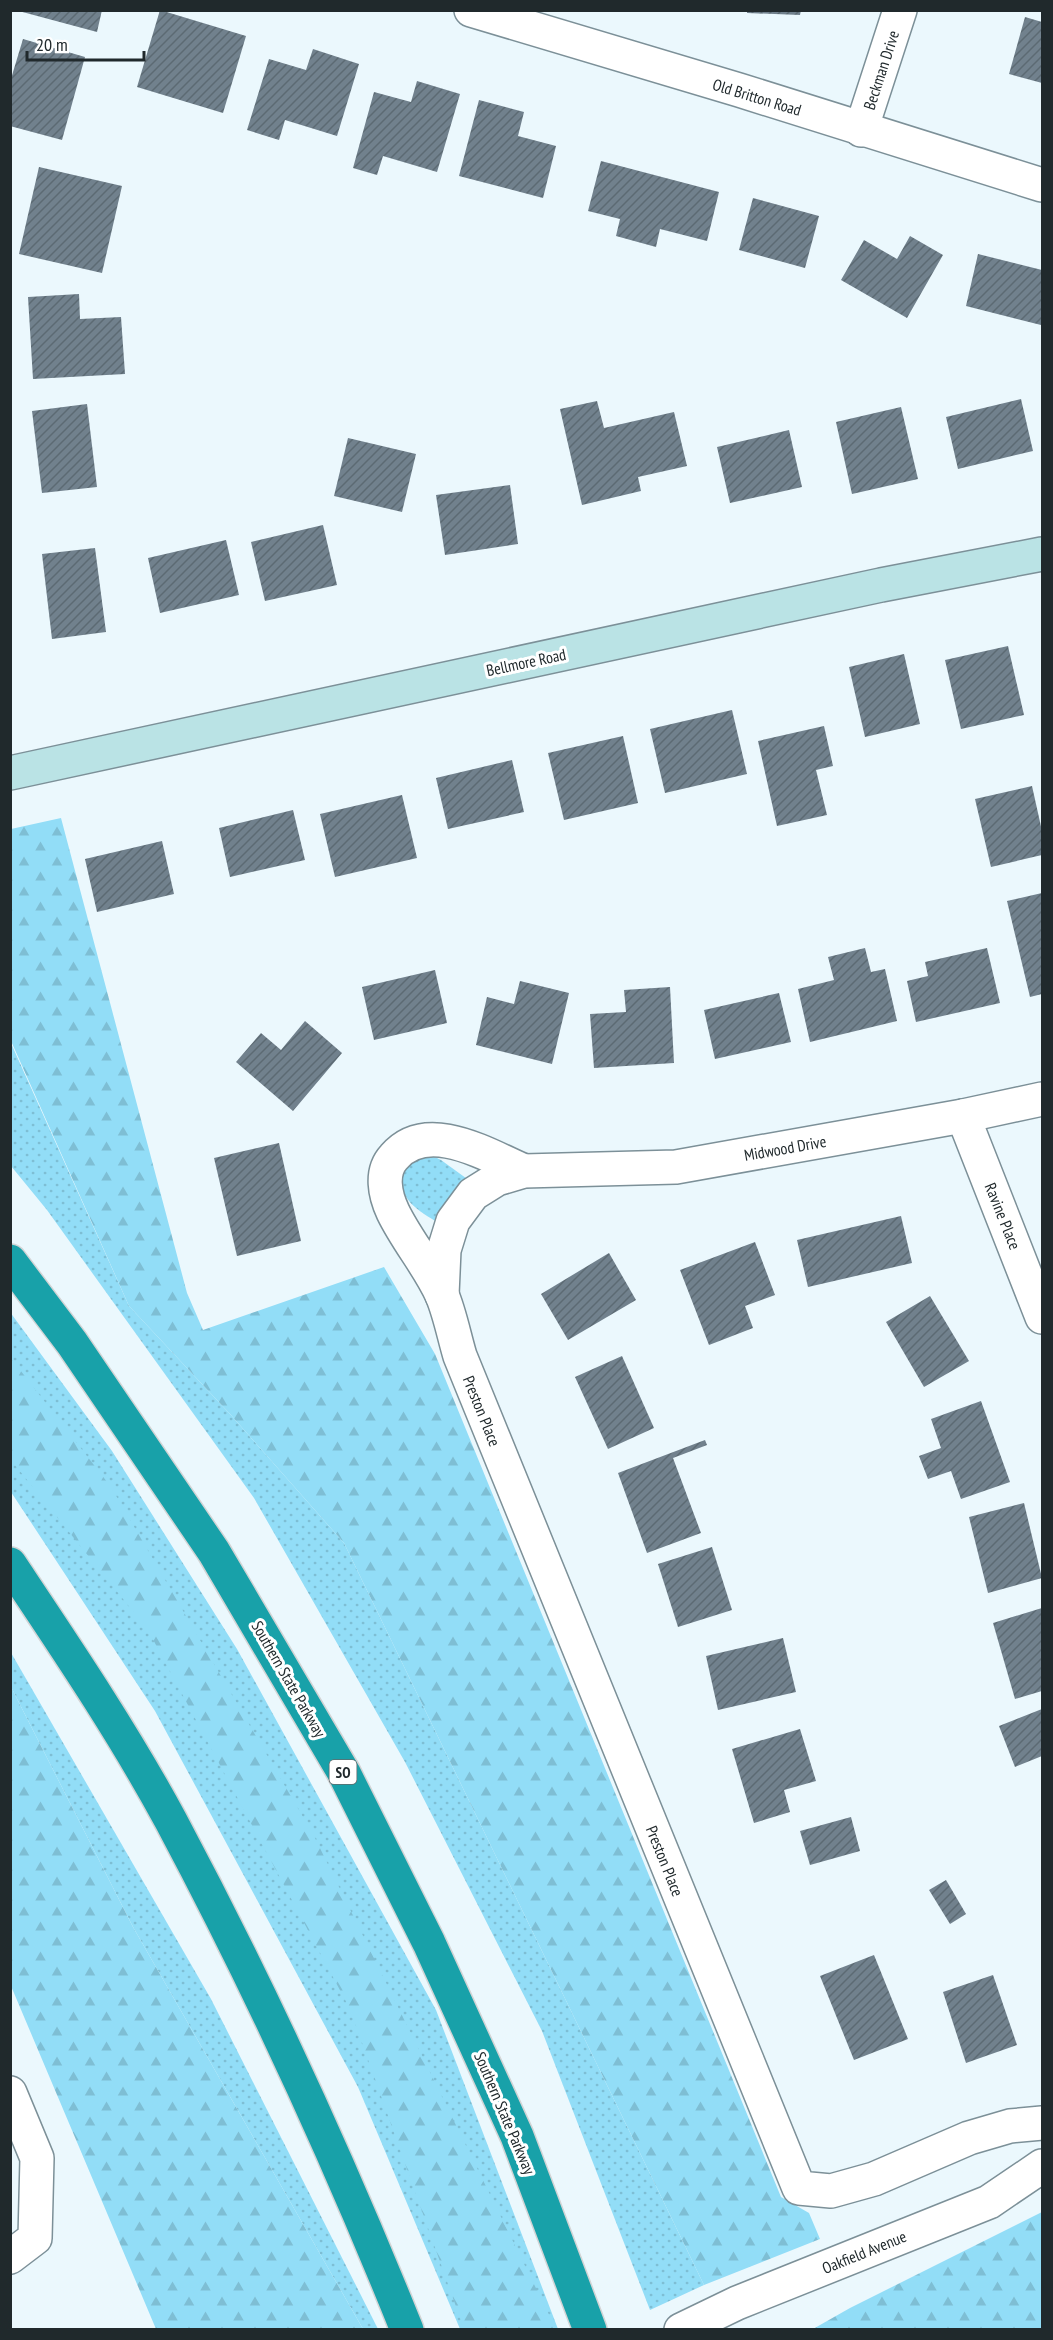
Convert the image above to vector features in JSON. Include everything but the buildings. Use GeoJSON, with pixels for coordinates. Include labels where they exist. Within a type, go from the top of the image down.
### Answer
{"type":"FeatureCollection","features":[{"type":"Feature","properties":{"kind":"highway","name":"Southern State Parkway"},"geometry":{"type":"LineString","coordinates":[[10,1261],[72,1343],[214,1552],[344,1773],[429,1943],[517,2136],[591,2330]]}},
{"type":"Feature","properties":{"kind":"highway"},"geometry":{"type":"LineString","coordinates":[[10,1564],[84,1675],[170,1819],[276,2028],[358,2209],[407,2330]]}},
{"type":"Feature","properties":{"kind":"main road","name":"Bellmore Road"},"geometry":{"type":"LineString","coordinates":[[10,773],[881,585],[1042,554]]}},
{"type":"Feature","properties":{"kind":"street","name":"Old Britton Road"},"geometry":{"type":"LineString","coordinates":[[471,10],[739,90],[1042,185]]}},
{"type":"Feature","properties":{"kind":"street","name":"Beckman Drive"},"geometry":{"type":"LineString","coordinates":[[861,130],[900,10]]}},
{"type":"Feature","properties":{"kind":"street","name":"Midwood Drive"},"geometry":{"type":"LineString","coordinates":[[442,1295],[444,1250],[453,1221],[473,1194],[497,1179],[524,1171],[676,1167],[963,1116],[1042,1099]]}},
{"type":"Feature","properties":{"kind":"street","name":"Ravine Place"},"geometry":{"type":"LineString","coordinates":[[963,1116],[1042,1317]]}},
{"type":"Feature","properties":{"kind":"street","name":"Midwood Drive"},"geometry":{"type":"LineString","coordinates":[[442,1295],[393,1213],[386,1193],[385,1178],[388,1163],[399,1150],[417,1141],[438,1140],[463,1145],[524,1171]]}},
{"type":"Feature","properties":{"kind":"street","name":"Preston Place"},"geometry":{"type":"LineString","coordinates":[[442,1295],[460,1356],[799,2188],[831,2191],[874,2179],[925,2155],[969,2138],[1010,2126],[1042,2122]]}},
{"type":"Feature","properties":{"kind":"street"},"geometry":{"type":"LineString","coordinates":[[10,2093],[37,2158],[23,2248]]}},
{"type":"Feature","properties":{"kind":"street","name":"Oakfield Avenue"},"geometry":{"type":"LineString","coordinates":[[681,2330],[737,2303],[989,2202],[1042,2166]]}},
{"type":"Feature","properties":{"kind":"green space"},"geometry":{"type":"Polygon","coordinates":[[[61,818],[187,1293],[203,1330],[384,1267],[435,1354],[781,2197],[809,2213],[820,2239],[704,2285],[344,1543],[230,1414],[129,1306],[11,1041],[11,829],[61,818]]]}},
{"type":"Feature","properties":{"kind":"green space"},"geometry":{"type":"Polygon","coordinates":[[[10,1041],[129,1306],[230,1414],[344,1543],[704,2285],[650,2310],[542,2031],[405,1762],[254,1498],[47,1210],[11,1166],[10,1041]]]}},
{"type":"Feature","properties":{"kind":"green space"},"geometry":{"type":"Polygon","coordinates":[[[431,1155],[470,1181],[437,1222],[412,1204],[403,1191],[402,1184],[404,1169],[407,1165],[431,1155]]]}},
{"type":"Feature","properties":{"kind":"green space"},"geometry":{"type":"Polygon","coordinates":[[[10,1312],[112,1451],[237,1649],[436,2010],[558,2329],[460,2329],[358,2087],[155,1711],[11,1492],[10,1312]]]}},
{"type":"Feature","properties":{"kind":"green space"},"geometry":{"type":"Polygon","coordinates":[[[10,1357],[111,1487],[314,1836],[556,2329],[464,2329],[350,2009],[148,1630],[11,1460],[10,1357]]]}},
{"type":"Feature","properties":{"kind":"green space"},"geometry":{"type":"Polygon","coordinates":[[[10,1651],[211,1999],[378,2329],[363,2329],[133,1927],[11,1687],[10,1651]]]}},
{"type":"Feature","properties":{"kind":"green space"},"geometry":{"type":"Polygon","coordinates":[[[11,1687],[133,1927],[363,2329],[156,2329],[11,1986],[11,1687]]]}},
{"type":"Feature","properties":{"kind":"green space"},"geometry":{"type":"Polygon","coordinates":[[[1042,2212],[1042,2329],[813,2329],[850,2308],[1042,2212]]]}}]}
